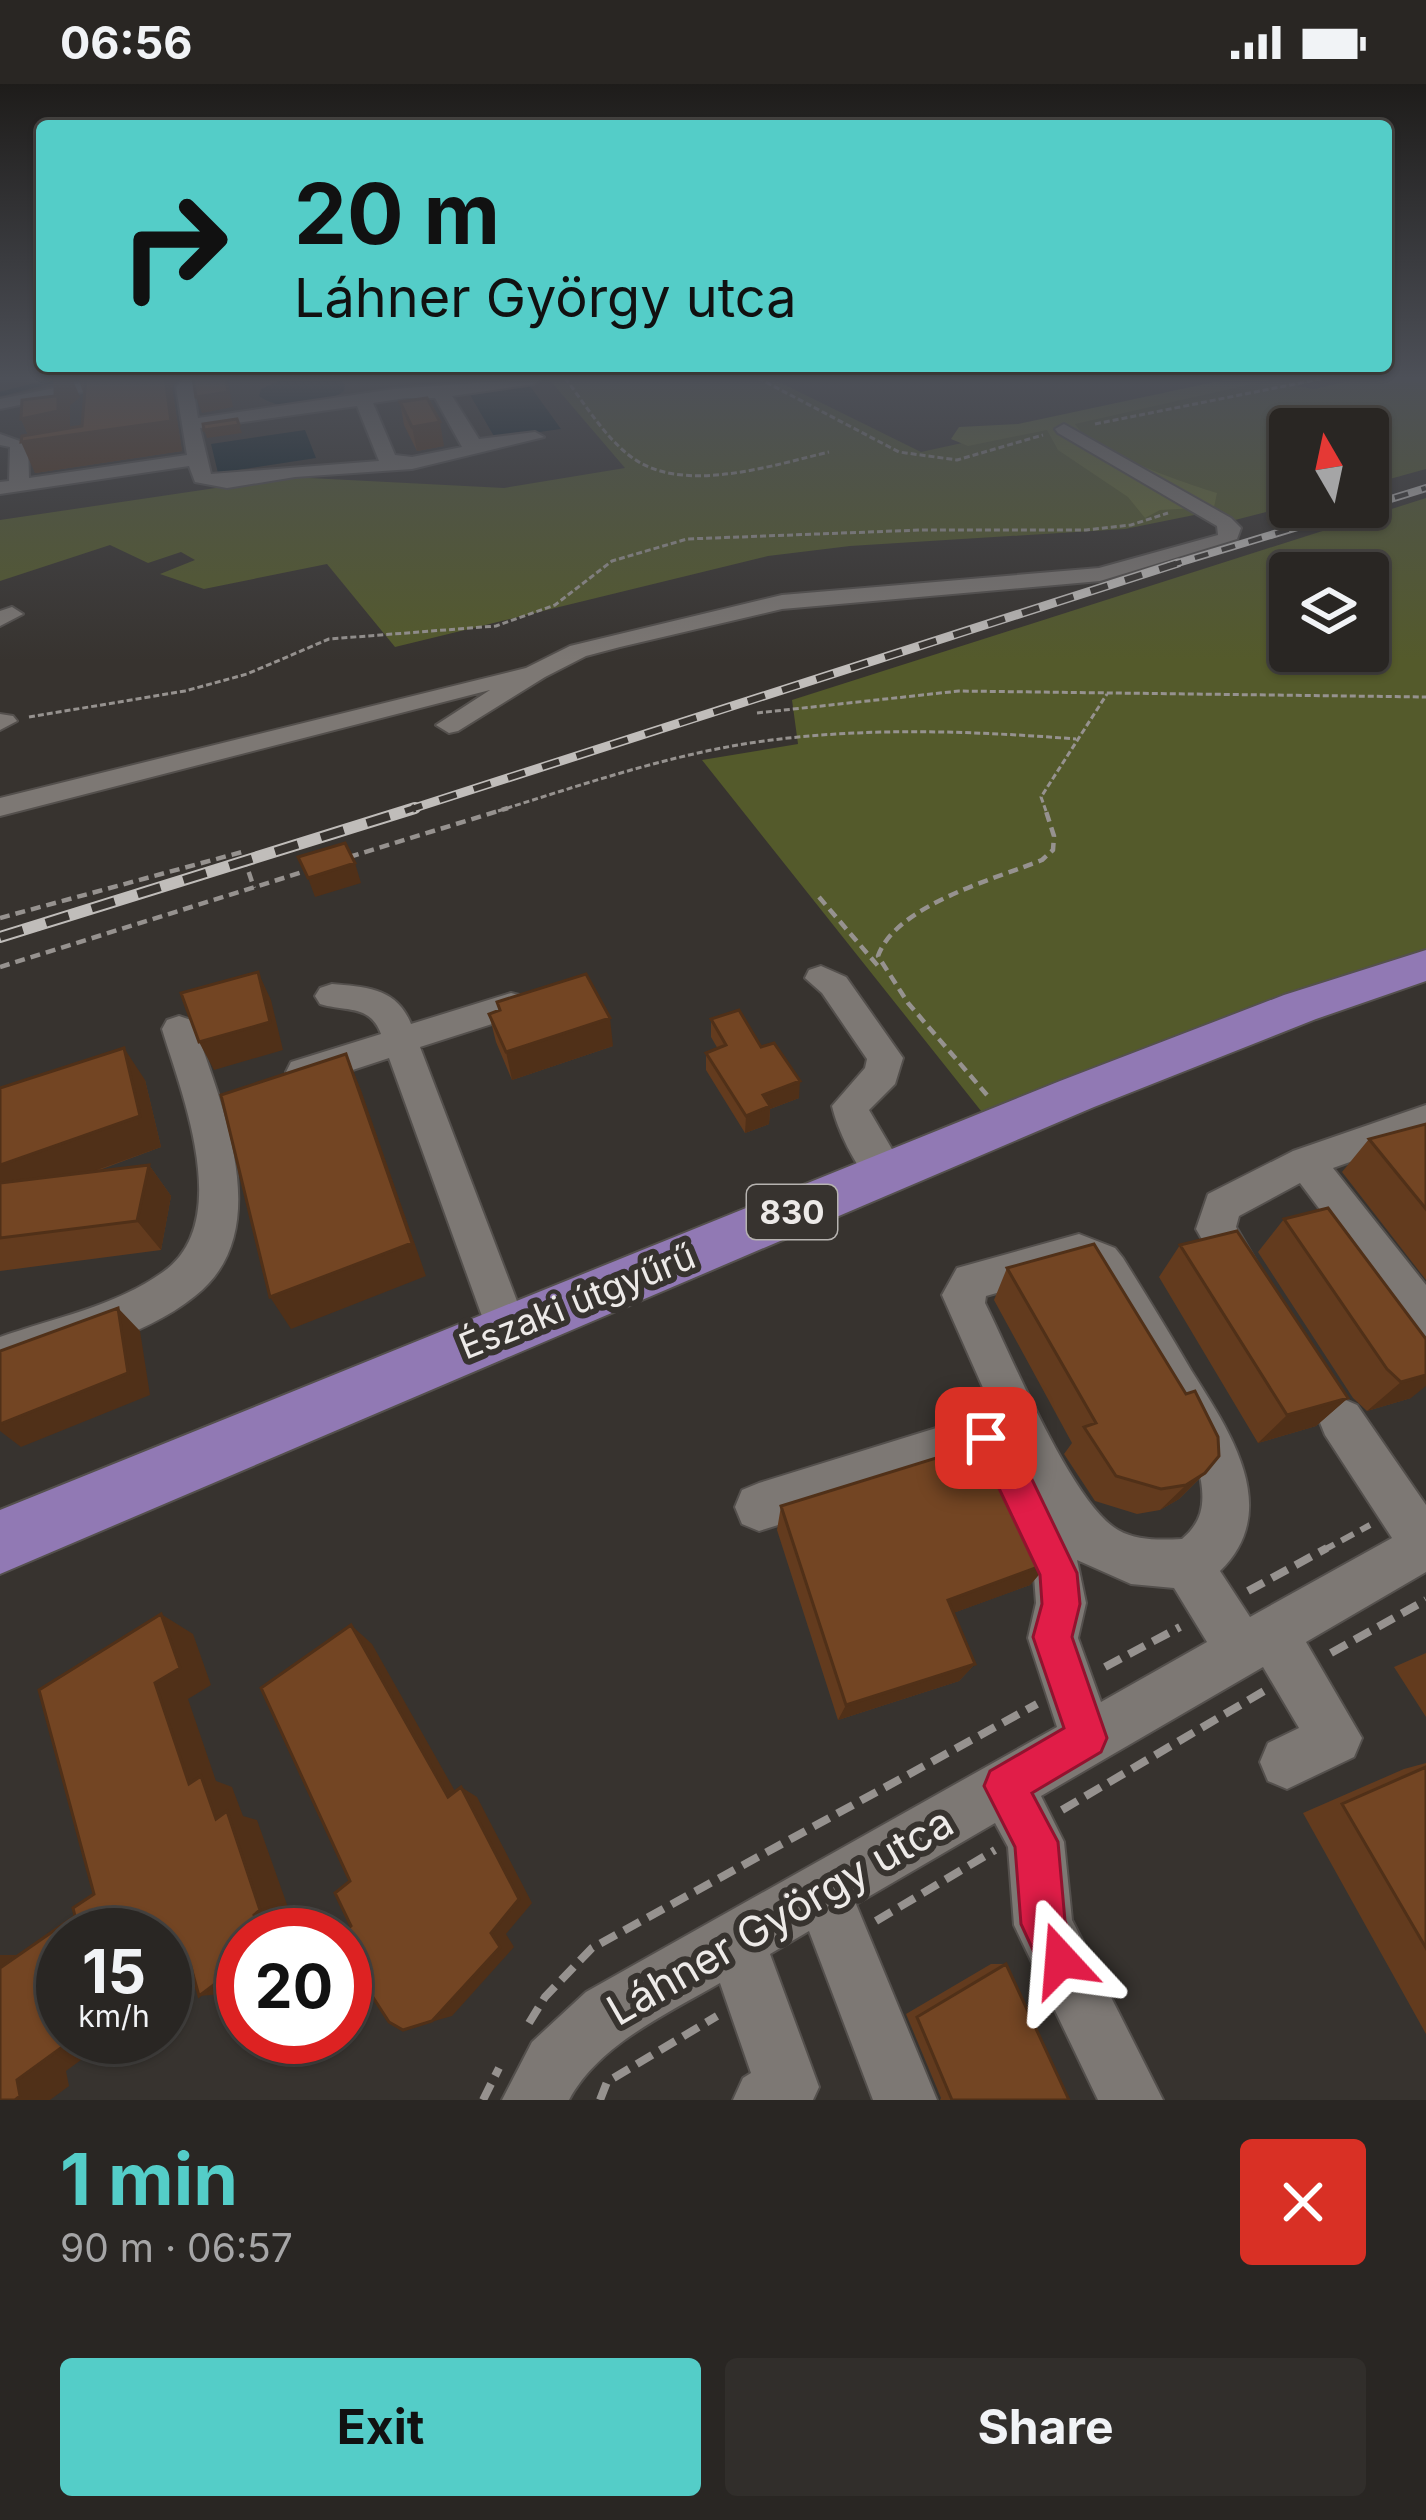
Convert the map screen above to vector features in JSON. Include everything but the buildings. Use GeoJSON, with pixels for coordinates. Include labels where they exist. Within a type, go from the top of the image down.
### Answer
{"type":"FeatureCollection","features":[{"type":"Feature","properties":{"kind":"main road","name":"Északi útgyűrű"},"geometry":{"type":"LineString","coordinates":[[0,1542],[1010,1122],[1300,1007],[1426,965]]}},
{"type":"Feature","properties":{"kind":"street"},"geometry":{"type":"LineString","coordinates":[[11,490],[122,472]]}},
{"type":"Feature","properties":{"kind":"street"},"geometry":{"type":"LineString","coordinates":[[200,472],[202,478],[220,482],[294,472]]}},
{"type":"Feature","properties":{"kind":"street"},"geometry":{"type":"LineString","coordinates":[[449,724],[578,651],[782,602],[950,584],[1069,578],[1227,539],[1232,528],[1134,472]]}},
{"type":"Feature","properties":{"kind":"street"},"geometry":{"type":"LineString","coordinates":[[0,807],[497,676],[536,672]]}},
{"type":"Feature","properties":{"kind":"street"},"geometry":{"type":"LineString","coordinates":[[821,978],[834,985],[885,1058],[882,1074],[850,1106],[854,1122],[887,1173]]}},
{"type":"Feature","properties":{"kind":"street"},"geometry":{"type":"LineString","coordinates":[[332,995],[370,999],[391,1016],[507,1330]]}},
{"type":"Feature","properties":{"kind":"street"},"geometry":{"type":"LineString","coordinates":[[202,1105],[511,1005]]}},
{"type":"Feature","properties":{"kind":"street"},"geometry":{"type":"LineString","coordinates":[[0,1357],[152,1301],[194,1272],[215,1232],[218,1161],[179,1029]]}},
{"type":"Feature","properties":{"kind":"street"},"geometry":{"type":"LineString","coordinates":[[1262,1301],[1222,1242],[1216,1217],[1231,1198],[1306,1162],[1426,1120]]}},
{"type":"Feature","properties":{"kind":"street"},"geometry":{"type":"LineString","coordinates":[[1306,1162],[1426,1317]]}},
{"type":"Feature","properties":{"kind":"street"},"geometry":{"type":"LineString","coordinates":[[1079,1252],[1100,1261],[1109,1271],[1218,1456],[1229,1488],[1226,1519],[1215,1545],[1187,1564],[1147,1564],[1113,1555],[1086,1536],[1062,1504],[964,1305],[963,1295],[971,1281],[1079,1252]]}},
{"type":"Feature","properties":{"kind":"street"},"geometry":{"type":"LineString","coordinates":[[1328,1400],[1417,1533]]}},
{"type":"Feature","properties":{"kind":"street"},"geometry":{"type":"LineString","coordinates":[[759,1507],[986,1438],[1000,1453],[1058,1573],[1061,1604],[1053,1637],[1077,1713]]}},
{"type":"Feature","properties":{"kind":"street","name":"Láhner György utca"},"geometry":{"type":"LineString","coordinates":[[533,2100],[554,2064],[608,2014],[1005,1786],[1077,1713],[1242,1630],[1417,1533]]}},
{"type":"Feature","properties":{"kind":"street"},"geometry":{"type":"LineString","coordinates":[[1187,1564],[1335,1738],[1287,1762]]}},
{"type":"Feature","properties":{"kind":"street"},"geometry":{"type":"LineString","coordinates":[[1005,1786],[1036,1842],[1043,1924],[1131,2100]]}},
{"type":"Feature","properties":{"kind":"street"},"geometry":{"type":"LineString","coordinates":[[822,1891],[905,2100]]}},
{"type":"Feature","properties":{"kind":"street"},"geometry":{"type":"LineString","coordinates":[[734,1941],[788,2087],[765,2100]]}},
{"type":"Feature","properties":{"kind":"path"},"geometry":{"type":"LineString","coordinates":[[677,472],[732,472]]}},
{"type":"Feature","properties":{"kind":"path"},"geometry":{"type":"LineString","coordinates":[[2,722],[185,691],[247,674],[329,639],[496,626],[555,605],[612,561],[687,539],[920,530],[1086,530],[1197,510]]}},
{"type":"Feature","properties":{"kind":"path"},"geometry":{"type":"LineString","coordinates":[[757,712],[959,691],[1426,698]]}},
{"type":"Feature","properties":{"kind":"path"},"geometry":{"type":"LineString","coordinates":[[882,970],[878,951],[900,923],[1042,860],[1053,850],[1054,836],[1041,797],[1107,694]]}},
{"type":"Feature","properties":{"kind":"path"},"geometry":{"type":"LineString","coordinates":[[335,861],[616,775],[762,741],[953,731],[1076,739]]}},
{"type":"Feature","properties":{"kind":"path"},"geometry":{"type":"LineString","coordinates":[[0,918],[242,852],[254,888]]}},
{"type":"Feature","properties":{"kind":"path"},"geometry":{"type":"LineString","coordinates":[[0,968],[315,868]]}},
{"type":"Feature","properties":{"kind":"path"},"geometry":{"type":"LineString","coordinates":[[819,896],[1010,1122]]}},
{"type":"Feature","properties":{"kind":"path"},"geometry":{"type":"LineString","coordinates":[[523,2032],[545,1997],[592,1948],[1242,1630],[1417,1533]]}},
{"type":"Feature","properties":{"kind":"path"},"geometry":{"type":"LineString","coordinates":[[483,2100],[511,2050]]}},
{"type":"Feature","properties":{"kind":"green space"},"geometry":{"type":"Polygon","coordinates":[[[600,472],[1269,472],[1269,511],[1235,520],[1214,511],[1125,529],[850,546],[768,556],[395,647],[327,564],[204,589],[160,574],[195,560],[181,552],[148,563],[110,545],[0,581],[0,520],[290,477],[504,488],[600,472]]]}},
{"type":"Feature","properties":{"kind":"green space"},"geometry":{"type":"Polygon","coordinates":[[[1091,472],[1158,472],[1217,493],[1214,507],[1160,510],[1145,518],[1128,497],[1091,472]]]}},
{"type":"Feature","properties":{"kind":"green space"},"geometry":{"type":"Polygon","coordinates":[[[1389,472],[1415,472],[1389,479],[1389,472]]]}},
{"type":"Feature","properties":{"kind":"green space"},"geometry":{"type":"Polygon","coordinates":[[[1426,498],[1426,968],[997,1131],[702,760],[798,744],[792,700],[1332,528],[1389,528],[1389,510],[1426,498]]]}},
{"type":"Feature","properties":{"kind":"railway"},"geometry":{"type":"LineString","coordinates":[[1389,499],[1426,488]]}},
{"type":"Feature","properties":{"kind":"railway"},"geometry":{"type":"LineString","coordinates":[[1168,566],[1294,528]]}},
{"type":"Feature","properties":{"kind":"railway"},"geometry":{"type":"LineString","coordinates":[[405,811],[1178,563]]}},
{"type":"Feature","properties":{"kind":"railway"},"geometry":{"type":"LineString","coordinates":[[0,937],[415,808]]}},
{"type":"Feature","properties":{"kind":"route"},"geometry":{"type":"LineString","coordinates":[[986,1438],[1000,1453],[1058,1573],[1061,1604],[1053,1637],[1087,1738],[1005,1786],[1036,1842],[1043,1924],[1061,1960]]}}]}
